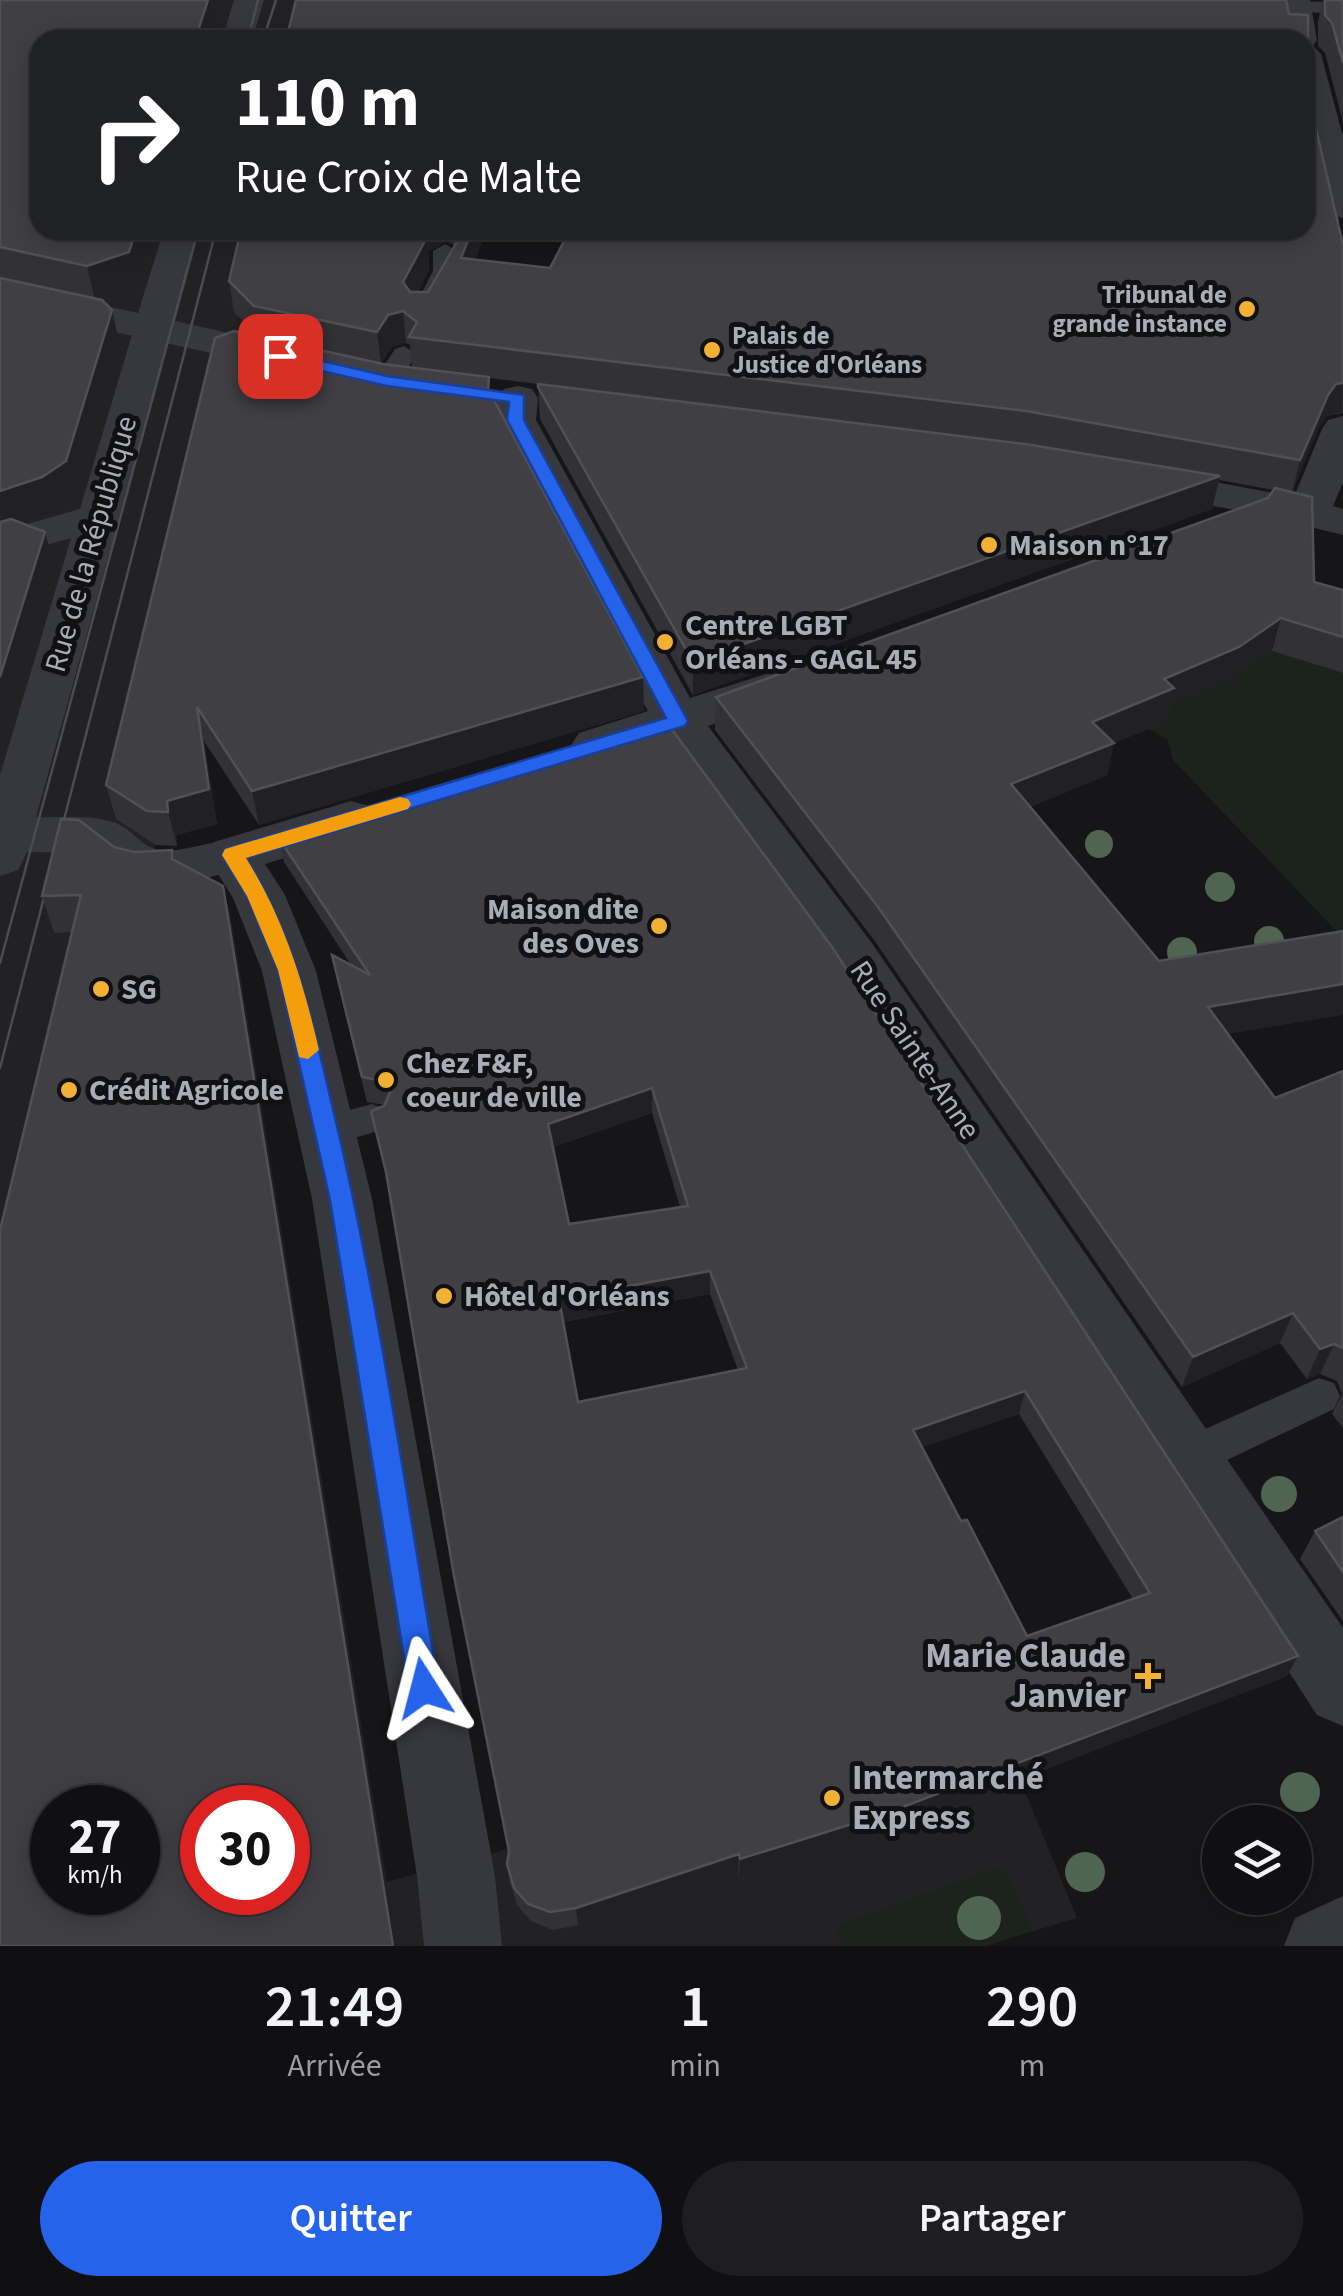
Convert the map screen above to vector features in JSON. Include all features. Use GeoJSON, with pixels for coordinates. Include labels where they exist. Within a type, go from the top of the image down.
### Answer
{"type":"FeatureCollection","features":[{"type":"Feature","properties":{"kind":"street"},"geometry":{"type":"LineString","coordinates":[[240,30],[249,0]]}},
{"type":"Feature","properties":{"kind":"street"},"geometry":{"type":"LineString","coordinates":[[1294,3],[1300,30]]}},
{"type":"Feature","properties":{"kind":"street"},"geometry":{"type":"LineString","coordinates":[[1315,104],[1333,195]]}},
{"type":"Feature","properties":{"kind":"street","name":"Rue de la République"},"geometry":{"type":"LineString","coordinates":[[3,846],[179,240]]}},
{"type":"Feature","properties":{"kind":"street"},"geometry":{"type":"LineString","coordinates":[[0,295],[376,372]]}},
{"type":"Feature","properties":{"kind":"street","name":"Rue Sainte-Anne"},"geometry":{"type":"LineString","coordinates":[[519,398],[515,420],[678,721],[852,956],[1343,1690]]}},
{"type":"Feature","properties":{"kind":"street"},"geometry":{"type":"LineString","coordinates":[[1098,473],[1234,517],[1326,518],[1343,428]]}},
{"type":"Feature","properties":{"kind":"street"},"geometry":{"type":"LineString","coordinates":[[0,545],[99,517]]}},
{"type":"Feature","properties":{"kind":"street"},"geometry":{"type":"LineString","coordinates":[[549,759],[678,721],[820,671]]}},
{"type":"Feature","properties":{"kind":"street"},"geometry":{"type":"LineString","coordinates":[[3,846],[102,836],[144,867],[186,865],[400,804]]}},
{"type":"Feature","properties":{"kind":"street"},"geometry":{"type":"LineString","coordinates":[[232,855],[258,895],[349,1125],[342,1200],[459,1911]]}},
{"type":"Feature","properties":{"kind":"street"},"geometry":{"type":"LineString","coordinates":[[1323,1946],[1343,1934]]}},
{"type":"Feature","properties":{"kind":"lane"},"geometry":{"type":"LineString","coordinates":[[1190,0],[1343,8]]}},
{"type":"Feature","properties":{"kind":"lane"},"geometry":{"type":"LineString","coordinates":[[422,315],[445,272],[445,251]]}},
{"type":"Feature","properties":{"kind":"lane"},"geometry":{"type":"LineString","coordinates":[[1189,1456],[1319,1396]]}},
{"type":"Feature","properties":{"kind":"shaded area"},"geometry":{"type":"Polygon","coordinates":[[[187,0],[333,0],[327,30],[178,30],[187,0]]]}},
{"type":"Feature","properties":{"kind":"shaded area"},"geometry":{"type":"Polygon","coordinates":[[[114,240],[283,240],[0,1585],[0,610],[114,240]]]}},
{"type":"Feature","properties":{"kind":"shaded area"},"geometry":{"type":"Polygon","coordinates":[[[1272,651],[1343,673],[1343,938],[1173,760],[1168,740],[1148,728],[1166,721],[1157,712],[1231,680],[1272,651]]]}},
{"type":"Feature","properties":{"kind":"shaded area"},"geometry":{"type":"Polygon","coordinates":[[[994,1716],[1077,1918],[983,1946],[152,1946],[265,1915],[310,1915],[310,1903],[994,1716]]]}},
{"type":"Feature","properties":{"kind":"shaded area"},"geometry":{"type":"Polygon","coordinates":[[[1004,1865],[1032,1930],[988,1946],[843,1946],[836,1926],[1004,1865]]]}},
{"type":"Feature","properties":{"kind":"building"},"geometry":{"type":"Polygon","coordinates":[[[0,0],[208,0],[198,30],[30,30],[30,240],[133,240],[129,252],[87,266],[0,247],[0,0]]]}},
{"type":"Feature","properties":{"kind":"building"},"geometry":{"type":"Polygon","coordinates":[[[296,0],[1286,0],[1289,14],[1308,15],[1308,30],[288,30],[296,0]]]}},
{"type":"Feature","properties":{"kind":"building"},"geometry":{"type":"Polygon","coordinates":[[[1325,0],[1343,0],[1343,63],[1332,23],[1325,15],[1325,0]]]}},
{"type":"Feature","properties":{"kind":"building"},"geometry":{"type":"Polygon","coordinates":[[[1315,124],[1343,245],[1343,383],[1336,384],[1328,395],[1300,460],[1026,411],[409,337],[417,322],[403,311],[388,315],[377,332],[254,306],[229,281],[239,240],[425,240],[403,282],[410,292],[428,292],[458,240],[468,240],[461,258],[550,268],[565,240],[1315,240],[1315,124]]]}},
{"type":"Feature","properties":{"kind":"building"},"geometry":{"type":"Polygon","coordinates":[[[0,278],[102,300],[112,310],[66,461],[42,477],[0,491],[0,278]]]}},
{"type":"Feature","properties":{"kind":"building"},"geometry":{"type":"Polygon","coordinates":[[[234,331],[383,364],[489,377],[488,389],[643,677],[252,791],[197,707],[209,789],[167,801],[168,812],[147,811],[106,785],[215,338],[234,331]]]}},
{"type":"Feature","properties":{"kind":"building"},"geometry":{"type":"Polygon","coordinates":[[[538,384],[1025,444],[1220,476],[693,662],[538,384]]]}},
{"type":"Feature","properties":{"kind":"building"},"geometry":{"type":"Polygon","coordinates":[[[1275,488],[1312,497],[1314,582],[1343,590],[1343,637],[1281,618],[1239,647],[1164,679],[1174,688],[1092,722],[1114,743],[1011,784],[1159,961],[1343,931],[1343,984],[1208,1007],[1275,1098],[1343,1071],[1343,1348],[1334,1344],[1320,1349],[1293,1313],[1193,1357],[878,907],[716,697],[1268,498],[1275,488]]]}},
{"type":"Feature","properties":{"kind":"building"},"geometry":{"type":"Polygon","coordinates":[[[11,519],[45,532],[0,677],[0,522],[11,519]]]}},
{"type":"Feature","properties":{"kind":"building"},"geometry":{"type":"Polygon","coordinates":[[[665,720],[832,947],[1298,1656],[887,1813],[740,1859],[739,1854],[576,1908],[550,1912],[528,1904],[514,1888],[507,1864],[509,1851],[454,1576],[386,1172],[371,1111],[384,1106],[390,1092],[382,1081],[362,1077],[332,955],[370,975],[278,837],[665,720]],[[652,1088],[548,1124],[569,1224],[688,1206],[652,1088]],[[710,1271],[559,1299],[578,1402],[747,1368],[710,1271]],[[1025,1391],[913,1430],[961,1521],[967,1520],[1027,1636],[1150,1593],[1025,1391]]]}},
{"type":"Feature","properties":{"kind":"building"},"geometry":{"type":"Polygon","coordinates":[[[61,819],[79,820],[114,847],[134,852],[172,850],[172,859],[223,886],[393,1946],[0,1946],[0,1230],[81,895],[42,896],[61,819]]]}},
{"type":"Feature","properties":{"kind":"building"},"geometry":{"type":"Polygon","coordinates":[[[1343,1517],[1343,1572],[1315,1531],[1343,1517]]]}},
{"type":"Feature","properties":{"kind":"tram line"},"geometry":{"type":"LineString","coordinates":[[250,30],[258,0]]}},
{"type":"Feature","properties":{"kind":"tram line"},"geometry":{"type":"LineString","coordinates":[[266,30],[276,0]]}},
{"type":"Feature","properties":{"kind":"tram line"},"geometry":{"type":"LineString","coordinates":[[0,963],[195,240]]}},
{"type":"Feature","properties":{"kind":"tram line"},"geometry":{"type":"LineString","coordinates":[[0,1068],[213,240]]}},
{"type":"Feature","properties":{"kind":"slow traffic"},"geometry":{"type":"LineString","coordinates":[[308,1050],[289,970],[258,895],[232,855],[400,804]]}},
{"type":"Feature","properties":{"kind":"place","name":"Tribunal de grande instance"},"geometry":{"type":"Point","coordinates":[1247,309]}},
{"type":"Feature","properties":{"kind":"place","name":"Palais de Justice d'Orléans"},"geometry":{"type":"Point","coordinates":[712,350]}},
{"type":"Feature","properties":{"kind":"place","name":"Maison n°17"},"geometry":{"type":"Point","coordinates":[989,545]}},
{"type":"Feature","properties":{"kind":"place","name":"Centre LGBT Orléans - GAGL 45"},"geometry":{"type":"Point","coordinates":[665,642]}},
{"type":"Feature","properties":{"kind":"place","name":"Maison dite des Oves"},"geometry":{"type":"Point","coordinates":[659,926]}},
{"type":"Feature","properties":{"kind":"place","name":"SG"},"geometry":{"type":"Point","coordinates":[101,989]}},
{"type":"Feature","properties":{"kind":"place","name":"Chez F&F, coeur de ville"},"geometry":{"type":"Point","coordinates":[386,1080]}},
{"type":"Feature","properties":{"kind":"place","name":"Crédit Agricole"},"geometry":{"type":"Point","coordinates":[69,1090]}},
{"type":"Feature","properties":{"kind":"place","name":"Hôtel d'Orléans"},"geometry":{"type":"Point","coordinates":[444,1296]}},
{"type":"Feature","properties":{"kind":"place","name":"Marie Claude Janvier"},"geometry":{"type":"Point","coordinates":[1148,1676]}},
{"type":"Feature","properties":{"kind":"place","name":"Intermarché Express"},"geometry":{"type":"Point","coordinates":[832,1798]}},
{"type":"Feature","properties":{"kind":"route"},"geometry":{"type":"LineString","coordinates":[[280,356],[387,381],[518,398],[515,420],[678,721],[232,855],[258,895],[289,970],[342,1200],[424,1688]]}}]}
